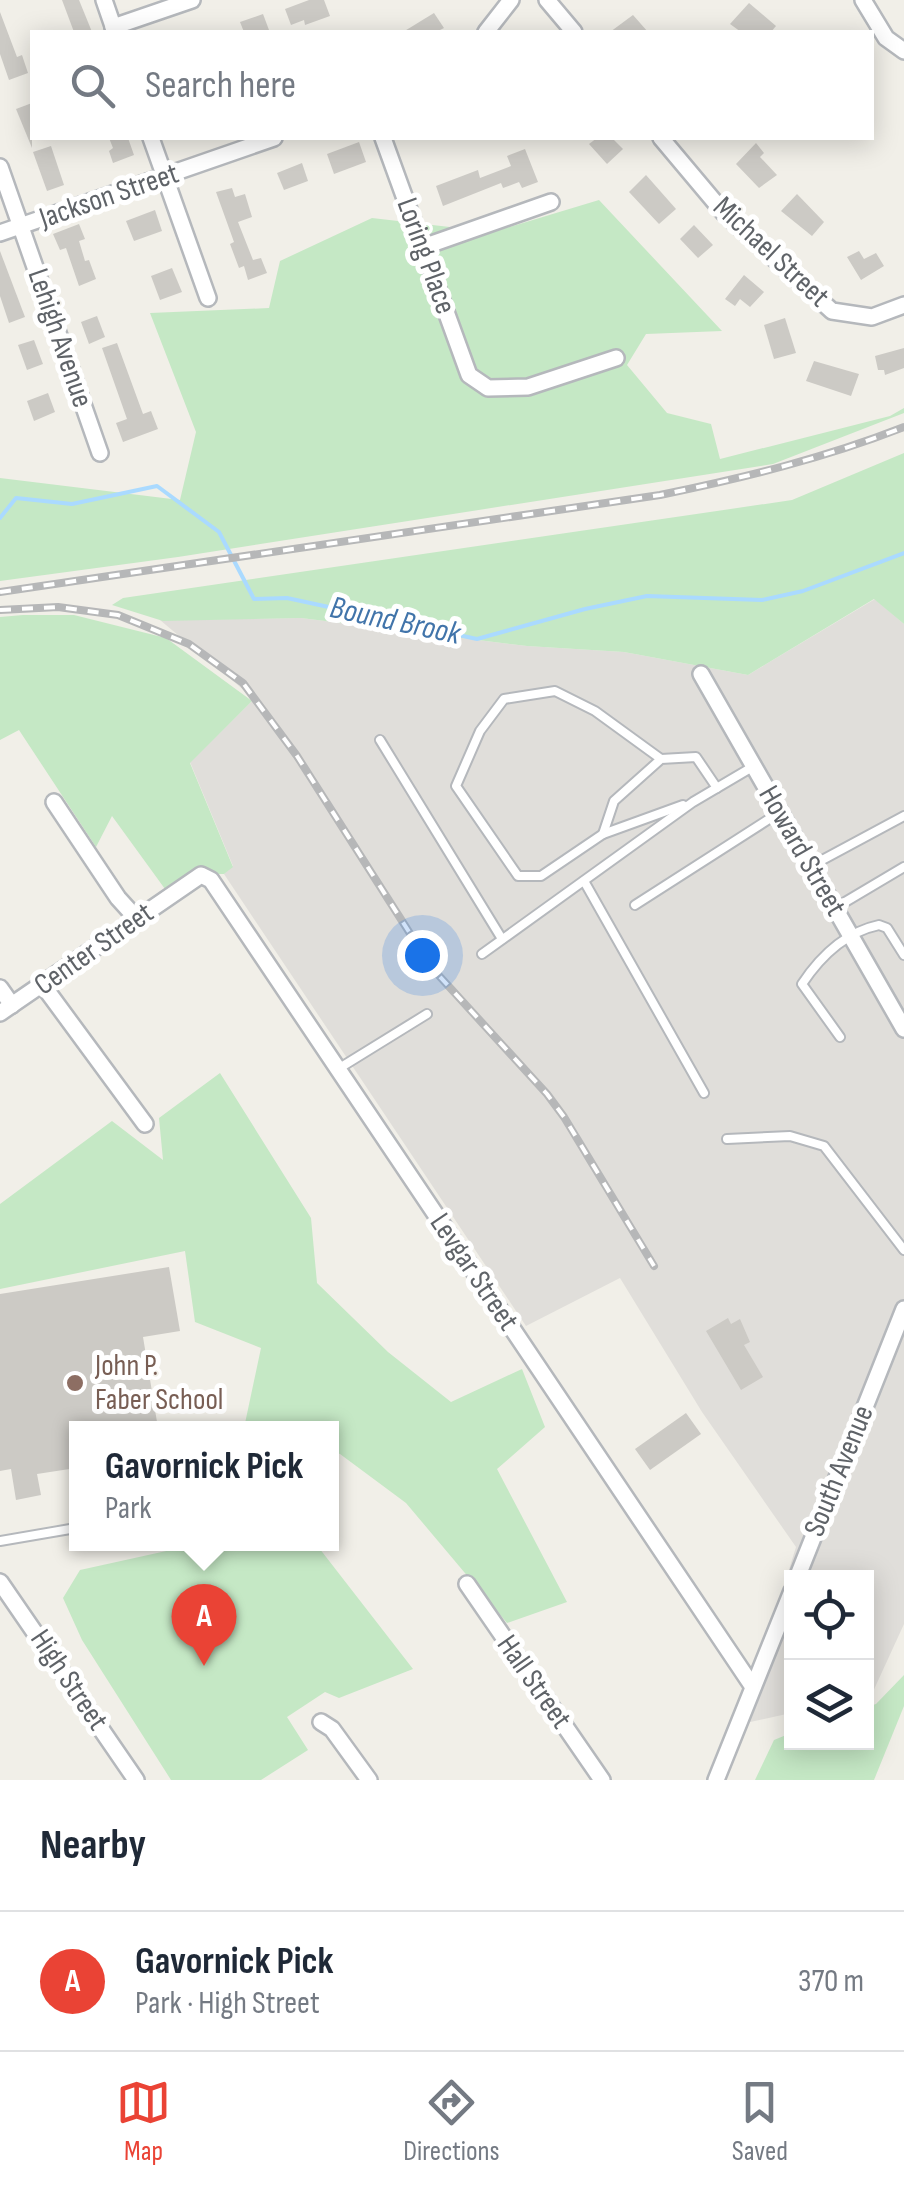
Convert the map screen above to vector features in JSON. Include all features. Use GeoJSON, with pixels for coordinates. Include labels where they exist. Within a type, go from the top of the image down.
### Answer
{"type":"FeatureCollection","features":[{"type":"Feature","properties":{"kind":"street"},"geometry":{"type":"LineString","coordinates":[[104,0],[114,30],[192,0]]}},
{"type":"Feature","properties":{"kind":"street"},"geometry":{"type":"LineString","coordinates":[[488,30],[510,0]]}},
{"type":"Feature","properties":{"kind":"street"},"geometry":{"type":"LineString","coordinates":[[547,0],[572,30]]}},
{"type":"Feature","properties":{"kind":"street"},"geometry":{"type":"LineString","coordinates":[[863,0],[886,38],[904,50]]}},
{"type":"Feature","properties":{"kind":"street"},"geometry":{"type":"LineString","coordinates":[[152,140],[208,298]]}},
{"type":"Feature","properties":{"kind":"street","name":"Jackson Street"},"geometry":{"type":"LineString","coordinates":[[0,234],[268,140]]}},
{"type":"Feature","properties":{"kind":"street","name":"Loring Place"},"geometry":{"type":"LineString","coordinates":[[384,140],[469,374],[488,388],[528,386],[616,358]]}},
{"type":"Feature","properties":{"kind":"street","name":"Michael Street"},"geometry":{"type":"LineString","coordinates":[[663,140],[724,213],[832,311],[872,316],[904,305]]}},
{"type":"Feature","properties":{"kind":"street","name":"Lehigh Avenue"},"geometry":{"type":"LineString","coordinates":[[0,167],[100,453]]}},
{"type":"Feature","properties":{"kind":"street"},"geometry":{"type":"LineString","coordinates":[[423,247],[552,202]]}},
{"type":"Feature","properties":{"kind":"street","name":"Howard Street"},"geometry":{"type":"LineString","coordinates":[[701,674],[904,1029]]}},
{"type":"Feature","properties":{"kind":"street"},"geometry":{"type":"LineString","coordinates":[[54,802],[118,898],[137,918]]}},
{"type":"Feature","properties":{"kind":"street","name":"Levgar Street"},"geometry":{"type":"LineString","coordinates":[[187,884],[202,875],[211,880],[753,1687]]}},
{"type":"Feature","properties":{"kind":"street","name":"Center Street"},"geometry":{"type":"LineString","coordinates":[[6,1009],[187,884]]}},
{"type":"Feature","properties":{"kind":"street"},"geometry":{"type":"LineString","coordinates":[[42,984],[145,1124]]}},
{"type":"Feature","properties":{"kind":"street"},"geometry":{"type":"LineString","coordinates":[[0,988],[6,1009]]}},
{"type":"Feature","properties":{"kind":"street","name":"South Avenue"},"geometry":{"type":"LineString","coordinates":[[800,1570],[904,1309]]}},
{"type":"Feature","properties":{"kind":"street","name":"High Street"},"geometry":{"type":"LineString","coordinates":[[1,1584],[136,1780]]}},
{"type":"Feature","properties":{"kind":"street","name":"Hall Street"},"geometry":{"type":"LineString","coordinates":[[467,1584],[602,1780]]}},
{"type":"Feature","properties":{"kind":"street"},"geometry":{"type":"LineString","coordinates":[[716,1780],[784,1611]]}},
{"type":"Feature","properties":{"kind":"street"},"geometry":{"type":"LineString","coordinates":[[321,1722],[332,1729],[369,1780]]}},
{"type":"Feature","properties":{"kind":"lane"},"geometry":{"type":"LineString","coordinates":[[661,759],[595,711],[555,691],[504,700],[480,731],[456,786],[518,876],[541,876],[603,834],[692,802]]}},
{"type":"Feature","properties":{"kind":"lane"},"geometry":{"type":"LineString","coordinates":[[380,740],[502,940]]}},
{"type":"Feature","properties":{"kind":"lane"},"geometry":{"type":"LineString","coordinates":[[603,834],[614,800],[661,759],[696,757],[717,788]]}},
{"type":"Feature","properties":{"kind":"lane"},"geometry":{"type":"LineString","coordinates":[[482,954],[692,802],[754,766]]}},
{"type":"Feature","properties":{"kind":"lane"},"geometry":{"type":"LineString","coordinates":[[634,905],[780,812]]}},
{"type":"Feature","properties":{"kind":"lane"},"geometry":{"type":"LineString","coordinates":[[811,866],[904,816]]}},
{"type":"Feature","properties":{"kind":"lane"},"geometry":{"type":"LineString","coordinates":[[835,908],[904,867]]}},
{"type":"Feature","properties":{"kind":"lane"},"geometry":{"type":"LineString","coordinates":[[584,881],[704,1093]]}},
{"type":"Feature","properties":{"kind":"lane"},"geometry":{"type":"LineString","coordinates":[[840,1037],[802,984],[818,960],[851,937],[880,925],[904,955]]}},
{"type":"Feature","properties":{"kind":"lane"},"geometry":{"type":"LineString","coordinates":[[338,1069],[427,1014]]}},
{"type":"Feature","properties":{"kind":"lane"},"geometry":{"type":"LineString","coordinates":[[727,1139],[790,1136],[824,1146],[904,1250]]}},
{"type":"Feature","properties":{"kind":"lane"},"geometry":{"type":"LineString","coordinates":[[0,1541],[69,1529]]}},
{"type":"Feature","properties":{"kind":"shaded area"},"geometry":{"type":"Polygon","coordinates":[[[875,599],[904,624],[904,1624],[874,1689],[874,1570],[789,1570],[796,1547],[702,1412],[620,1278],[526,1326],[224,874],[233,866],[190,762],[252,701],[258,702],[160,620],[301,618],[527,646],[624,652],[748,675],[875,599]]]}},
{"type":"Feature","properties":{"kind":"shaded area"},"geometry":{"type":"Polygon","coordinates":[[[784,1586],[784,1715],[741,1724],[784,1586]]]}},
{"type":"Feature","properties":{"kind":"green space"},"geometry":{"type":"Polygon","coordinates":[[[599,200],[722,331],[646,334],[627,365],[667,413],[711,424],[720,459],[890,416],[904,408],[904,413],[773,464],[0,581],[0,478],[180,500],[196,432],[150,313],[269,308],[280,261],[372,218],[493,232],[599,200]]]}},
{"type":"Feature","properties":{"kind":"green space"},"geometry":{"type":"Polygon","coordinates":[[[904,453],[904,624],[874,599],[748,675],[624,652],[527,646],[301,618],[163,621],[112,605],[123,598],[792,500],[904,453]]]}},
{"type":"Feature","properties":{"kind":"green space"},"geometry":{"type":"Polygon","coordinates":[[[74,615],[166,638],[252,701],[190,763],[233,867],[224,874],[196,874],[165,889],[112,816],[96,847],[19,730],[0,740],[0,617],[74,615]]]}},
{"type":"Feature","properties":{"kind":"green space"},"geometry":{"type":"Polygon","coordinates":[[[220,1073],[311,1218],[317,1283],[388,1352],[451,1402],[522,1369],[545,1427],[497,1469],[567,1602],[507,1623],[406,1503],[339,1454],[339,1421],[245,1421],[261,1348],[195,1322],[185,1251],[0,1289],[0,1204],[112,1121],[163,1160],[159,1118],[220,1073]]]}},
{"type":"Feature","properties":{"kind":"green space"},"geometry":{"type":"Polygon","coordinates":[[[166,1551],[321,1551],[413,1669],[339,1698],[325,1692],[287,1717],[308,1750],[261,1780],[171,1780],[82,1640],[63,1598],[80,1570],[166,1551]]]}},
{"type":"Feature","properties":{"kind":"green space"},"geometry":{"type":"Polygon","coordinates":[[[904,1675],[904,1706],[874,1780],[755,1780],[774,1740],[784,1736],[784,1750],[874,1750],[876,1704],[904,1675]]]}},
{"type":"Feature","properties":{"kind":"building"},"geometry":{"type":"Polygon","coordinates":[[[62,0],[79,0],[91,30],[73,30],[62,0]]]}},
{"type":"Feature","properties":{"kind":"building"},"geometry":{"type":"Polygon","coordinates":[[[309,0],[324,0],[330,16],[305,25],[304,20],[291,25],[285,9],[309,0]]]}},
{"type":"Feature","properties":{"kind":"building"},"geometry":{"type":"Polygon","coordinates":[[[749,3],[776,26],[773,30],[738,30],[730,24],[749,3]]]}},
{"type":"Feature","properties":{"kind":"building"},"geometry":{"type":"Polygon","coordinates":[[[0,12],[17,57],[22,55],[28,73],[9,80],[0,54],[0,12]]]}},
{"type":"Feature","properties":{"kind":"building"},"geometry":{"type":"Polygon","coordinates":[[[434,13],[444,28],[440,30],[406,30],[434,13]]]}},
{"type":"Feature","properties":{"kind":"building"},"geometry":{"type":"Polygon","coordinates":[[[263,14],[269,30],[243,30],[240,22],[263,14]]]}},
{"type":"Feature","properties":{"kind":"building"},"geometry":{"type":"Polygon","coordinates":[[[633,15],[646,30],[613,30],[633,15]]]}},
{"type":"Feature","properties":{"kind":"building"},"geometry":{"type":"Polygon","coordinates":[[[30,104],[32,148],[16,109],[30,104]]]}},
{"type":"Feature","properties":{"kind":"building"},"geometry":{"type":"Polygon","coordinates":[[[110,140],[129,140],[134,155],[113,163],[109,151],[113,148],[110,140]]]}},
{"type":"Feature","properties":{"kind":"building"},"geometry":{"type":"Polygon","coordinates":[[[594,140],[614,140],[623,149],[607,164],[589,144],[594,140]]]}},
{"type":"Feature","properties":{"kind":"building"},"geometry":{"type":"Polygon","coordinates":[[[359,142],[366,162],[334,174],[327,154],[359,142]]]}},
{"type":"Feature","properties":{"kind":"building"},"geometry":{"type":"Polygon","coordinates":[[[756,143],[764,153],[760,157],[777,175],[759,188],[736,164],[756,143]]]}},
{"type":"Feature","properties":{"kind":"building"},"geometry":{"type":"Polygon","coordinates":[[[51,146],[64,185],[47,191],[33,152],[51,146]]]}},
{"type":"Feature","properties":{"kind":"building"},"geometry":{"type":"Polygon","coordinates":[[[525,149],[538,182],[522,188],[519,182],[503,188],[501,183],[443,206],[436,186],[478,170],[480,178],[511,166],[507,156],[525,149]]]}},
{"type":"Feature","properties":{"kind":"building"},"geometry":{"type":"Polygon","coordinates":[[[302,163],[308,181],[284,190],[277,173],[302,163]]]}},
{"type":"Feature","properties":{"kind":"building"},"geometry":{"type":"Polygon","coordinates":[[[646,175],[676,209],[659,224],[629,192],[646,175]]]}},
{"type":"Feature","properties":{"kind":"building"},"geometry":{"type":"Polygon","coordinates":[[[232,188],[235,197],[245,194],[252,217],[238,222],[253,260],[261,258],[267,273],[248,280],[230,244],[234,242],[216,192],[232,188]]]}},
{"type":"Feature","properties":{"kind":"building"},"geometry":{"type":"Polygon","coordinates":[[[797,194],[824,222],[812,236],[781,211],[797,194]]]}},
{"type":"Feature","properties":{"kind":"building"},"geometry":{"type":"Polygon","coordinates":[[[155,210],[162,231],[134,241],[126,221],[155,210]]]}},
{"type":"Feature","properties":{"kind":"building"},"geometry":{"type":"Polygon","coordinates":[[[79,224],[85,239],[79,241],[85,261],[89,260],[96,279],[79,286],[66,248],[60,250],[53,234],[79,224]]]}},
{"type":"Feature","properties":{"kind":"building"},"geometry":{"type":"Polygon","coordinates":[[[694,225],[713,245],[698,258],[680,239],[694,225]]]}},
{"type":"Feature","properties":{"kind":"building"},"geometry":{"type":"Polygon","coordinates":[[[0,251],[25,317],[9,323],[0,296],[0,251]]]}},
{"type":"Feature","properties":{"kind":"building"},"geometry":{"type":"Polygon","coordinates":[[[859,251],[864,259],[876,253],[884,266],[861,280],[847,257],[859,251]]]}},
{"type":"Feature","properties":{"kind":"building"},"geometry":{"type":"Polygon","coordinates":[[[172,268],[182,292],[160,300],[151,276],[172,268]]]}},
{"type":"Feature","properties":{"kind":"building"},"geometry":{"type":"Polygon","coordinates":[[[744,275],[764,292],[750,307],[740,299],[735,306],[725,299],[744,275]]]}},
{"type":"Feature","properties":{"kind":"building"},"geometry":{"type":"Polygon","coordinates":[[[97,316],[105,337],[89,344],[81,322],[97,316]]]}},
{"type":"Feature","properties":{"kind":"building"},"geometry":{"type":"Polygon","coordinates":[[[785,318],[796,353],[774,359],[764,325],[785,318]]]}},
{"type":"Feature","properties":{"kind":"building"},"geometry":{"type":"Polygon","coordinates":[[[34,340],[43,364],[27,370],[18,345],[34,340]]]}},
{"type":"Feature","properties":{"kind":"building"},"geometry":{"type":"Polygon","coordinates":[[[117,343],[143,414],[151,411],[158,429],[123,442],[116,423],[127,419],[102,348],[117,343]]]}},
{"type":"Feature","properties":{"kind":"building"},"geometry":{"type":"Polygon","coordinates":[[[904,348],[904,368],[885,375],[884,370],[878,370],[875,356],[904,348]]]}},
{"type":"Feature","properties":{"kind":"building"},"geometry":{"type":"Polygon","coordinates":[[[814,361],[859,374],[851,396],[806,381],[814,361]]]}},
{"type":"Feature","properties":{"kind":"building"},"geometry":{"type":"Polygon","coordinates":[[[48,393],[55,412],[34,421],[27,401],[48,393]]]}},
{"type":"Feature","properties":{"kind":"building","name":"John P. Faber School"},"geometry":{"type":"Polygon","coordinates":[[[169,1267],[180,1331],[143,1337],[157,1421],[69,1421],[69,1469],[37,1474],[41,1495],[16,1500],[11,1469],[0,1471],[0,1294],[169,1267]]]}},
{"type":"Feature","properties":{"kind":"building"},"geometry":{"type":"Polygon","coordinates":[[[728,1318],[731,1324],[740,1319],[750,1342],[744,1345],[763,1377],[741,1390],[706,1331],[728,1318]]]}},
{"type":"Feature","properties":{"kind":"building"},"geometry":{"type":"Polygon","coordinates":[[[686,1413],[701,1434],[650,1470],[635,1449],[686,1413]]]}},
{"type":"Feature","properties":{"kind":"waterway","name":"Bound Brook"},"geometry":{"type":"LineString","coordinates":[[0,518],[16,498],[72,504],[157,486],[219,532],[254,599],[287,598],[477,639],[647,596],[762,600],[803,591],[904,553]]}},
{"type":"Feature","properties":{"kind":"railway"},"geometry":{"type":"LineString","coordinates":[[0,592],[660,495],[784,466],[904,427]]}},
{"type":"Feature","properties":{"kind":"railway"},"geometry":{"type":"LineString","coordinates":[[0,610],[58,607],[118,615],[189,644],[243,683],[297,756],[432,968],[564,1117],[654,1266]]}},
{"type":"Feature","properties":{"kind":"place","name":"John P. Faber School"},"geometry":{"type":"Point","coordinates":[75,1383]}},
{"type":"Feature","properties":{"kind":"place","name":"Gavornick Pick"},"geometry":{"type":"Point","coordinates":[204,1666]}}]}
